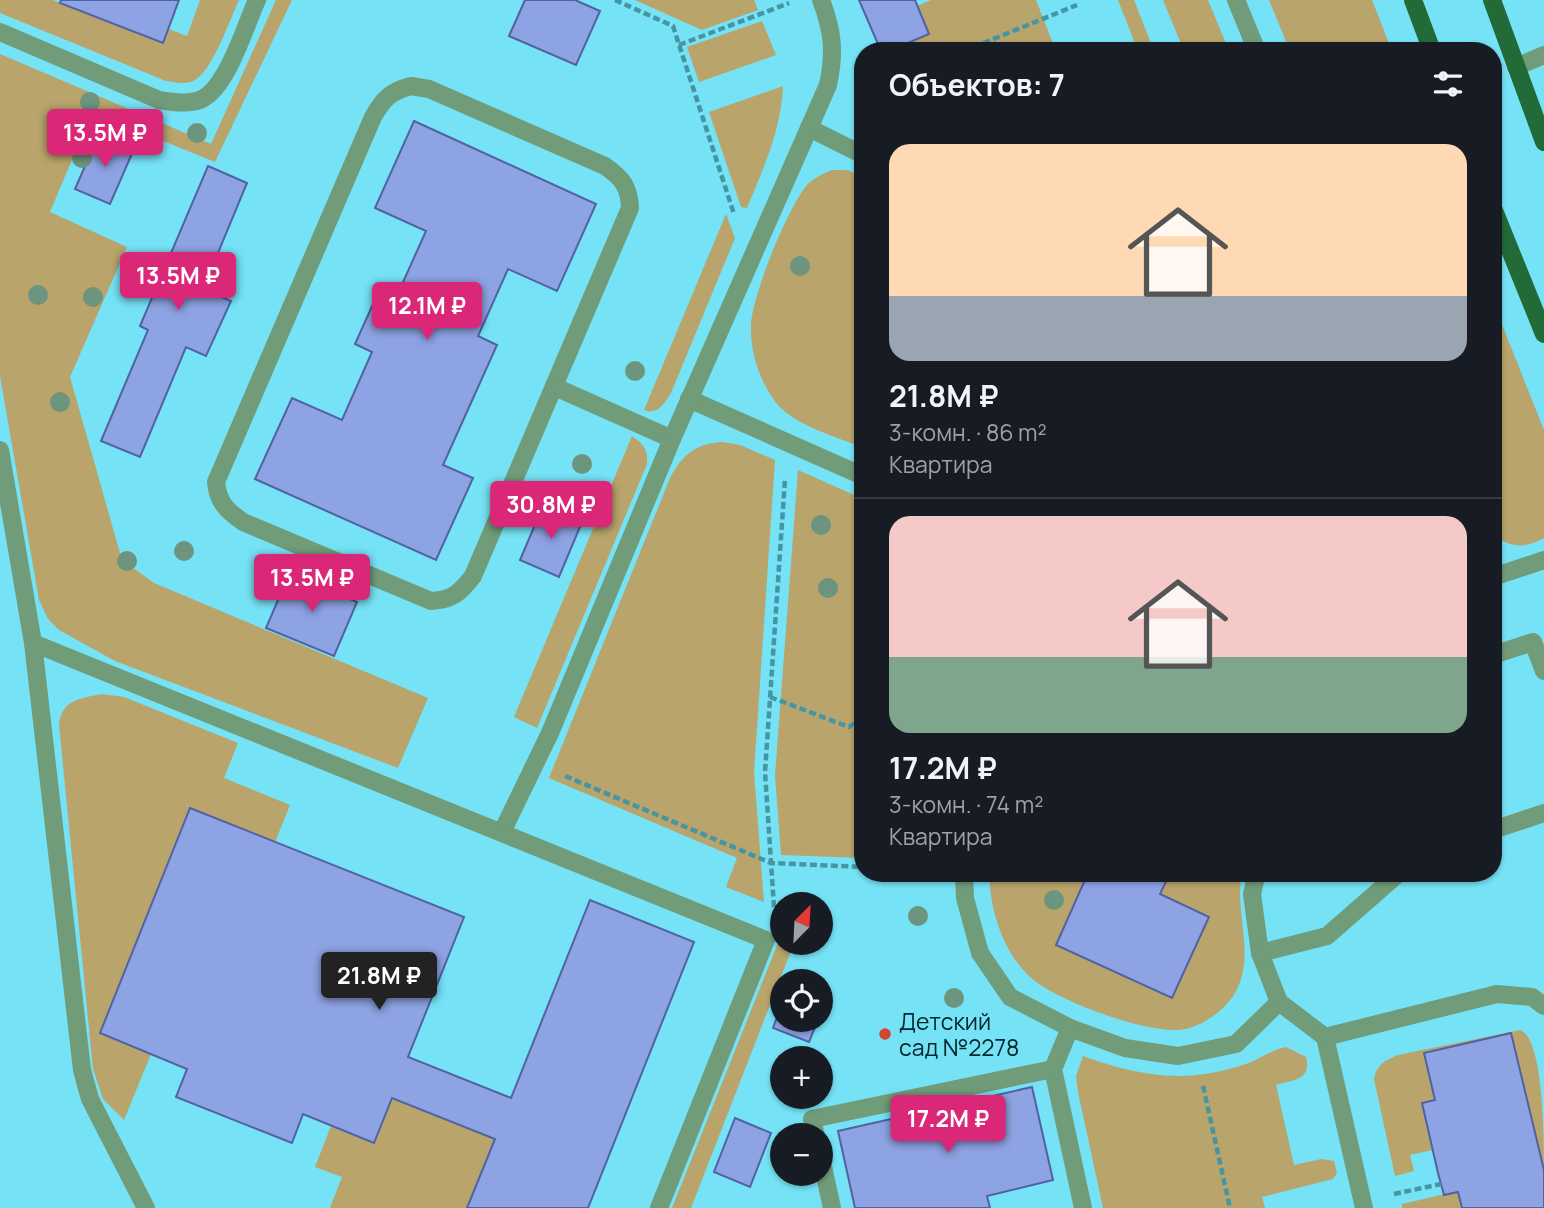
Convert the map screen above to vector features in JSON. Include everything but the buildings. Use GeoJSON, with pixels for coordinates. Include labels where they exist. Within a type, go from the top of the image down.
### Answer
{"type":"FeatureCollection","features":[{"type":"Feature","properties":{"kind":"main road"},"geometry":{"type":"LineString","coordinates":[[1413,0],[1429,42]]}},
{"type":"Feature","properties":{"kind":"main road"},"geometry":{"type":"LineString","coordinates":[[1492,0],[1544,142]]}},
{"type":"Feature","properties":{"kind":"main road"},"geometry":{"type":"LineString","coordinates":[[1502,230],[1544,334]]}},
{"type":"Feature","properties":{"kind":"street"},"geometry":{"type":"LineString","coordinates":[[0,32],[159,100],[180,103],[202,99],[220,83],[257,0]]}},
{"type":"Feature","properties":{"kind":"street"},"geometry":{"type":"LineString","coordinates":[[502,832],[550,733],[690,399],[828,85],[834,54],[831,26],[821,0]]}},
{"type":"Feature","properties":{"kind":"street"},"geometry":{"type":"LineString","coordinates":[[1236,0],[1253,42]]}},
{"type":"Feature","properties":{"kind":"street"},"geometry":{"type":"LineString","coordinates":[[1516,67],[1544,55]]}},
{"type":"Feature","properties":{"kind":"street"},"geometry":{"type":"LineString","coordinates":[[411,86],[429,89],[605,166],[621,177],[630,191],[630,208],[625,228],[555,387],[473,576],[461,592],[448,600],[431,601],[414,597],[243,522],[228,512],[217,499],[216,482],[222,462],[373,117],[382,100],[396,90],[411,86]]}},
{"type":"Feature","properties":{"kind":"street"},"geometry":{"type":"LineString","coordinates":[[809,128],[854,150]]}},
{"type":"Feature","properties":{"kind":"street"},"geometry":{"type":"LineString","coordinates":[[555,387],[673,439]]}},
{"type":"Feature","properties":{"kind":"street"},"geometry":{"type":"LineString","coordinates":[[690,399],[854,472]]}},
{"type":"Feature","properties":{"kind":"street"},"geometry":{"type":"LineString","coordinates":[[0,450],[33,643],[82,1070],[90,1099],[146,1208]]}},
{"type":"Feature","properties":{"kind":"street"},"geometry":{"type":"LineString","coordinates":[[1502,574],[1544,560]]}},
{"type":"Feature","properties":{"kind":"street"},"geometry":{"type":"LineString","coordinates":[[1502,652],[1533,642],[1544,671]]}},
{"type":"Feature","properties":{"kind":"street"},"geometry":{"type":"LineString","coordinates":[[33,643],[766,940],[659,1208]]}},
{"type":"Feature","properties":{"kind":"street"},"geometry":{"type":"LineString","coordinates":[[1502,827],[1544,813]]}},
{"type":"Feature","properties":{"kind":"street"},"geometry":{"type":"LineString","coordinates":[[964,882],[965,898],[980,953],[1010,997],[1070,1028],[1125,1048],[1178,1056],[1236,1044],[1279,1002]]}},
{"type":"Feature","properties":{"kind":"street"},"geometry":{"type":"LineString","coordinates":[[1255,882],[1252,894],[1260,953],[1279,1002],[1325,1037],[1363,1205]]}},
{"type":"Feature","properties":{"kind":"street"},"geometry":{"type":"LineString","coordinates":[[1260,953],[1327,936],[1389,882]]}},
{"type":"Feature","properties":{"kind":"street"},"geometry":{"type":"LineString","coordinates":[[1325,1037],[1497,994],[1532,998],[1544,1006]]}},
{"type":"Feature","properties":{"kind":"street"},"geometry":{"type":"LineString","coordinates":[[1070,1028],[1053,1069],[1083,1208]]}},
{"type":"Feature","properties":{"kind":"street"},"geometry":{"type":"LineString","coordinates":[[813,1123],[812,1119],[1053,1069]]}},
{"type":"Feature","properties":{"kind":"street"},"geometry":{"type":"LineString","coordinates":[[827,1186],[832,1208]]}},
{"type":"Feature","properties":{"kind":"path"},"geometry":{"type":"LineString","coordinates":[[615,0],[673,26],[748,264]]}},
{"type":"Feature","properties":{"kind":"path"},"geometry":{"type":"LineString","coordinates":[[679,44],[797,0]]}},
{"type":"Feature","properties":{"kind":"path"},"geometry":{"type":"LineString","coordinates":[[986,42],[1077,5]]}},
{"type":"Feature","properties":{"kind":"path"},"geometry":{"type":"LineString","coordinates":[[766,940],[775,919],[765,772],[787,442]]}},
{"type":"Feature","properties":{"kind":"path"},"geometry":{"type":"LineString","coordinates":[[770,697],[849,727],[854,723]]}},
{"type":"Feature","properties":{"kind":"path"},"geometry":{"type":"LineString","coordinates":[[564,775],[771,863],[854,867]]}},
{"type":"Feature","properties":{"kind":"path"},"geometry":{"type":"LineString","coordinates":[[1196,1052],[1230,1208]]}},
{"type":"Feature","properties":{"kind":"path"},"geometry":{"type":"LineString","coordinates":[[1363,1205],[1441,1184]]}},
{"type":"Feature","properties":{"kind":"shaded area"},"geometry":{"type":"Polygon","coordinates":[[[0,0],[53,0],[163,43],[169,29],[187,36],[200,0],[239,0],[207,68],[193,81],[183,83],[166,81],[0,13],[0,0]]]}},
{"type":"Feature","properties":{"kind":"shaded area"},"geometry":{"type":"Polygon","coordinates":[[[276,0],[292,0],[215,162],[92,112],[50,212],[127,247],[70,377],[122,560],[154,583],[428,698],[398,768],[115,661],[59,630],[48,619],[39,600],[0,376],[0,54],[211,144],[276,0]]]}},
{"type":"Feature","properties":{"kind":"shaded area"},"geometry":{"type":"Polygon","coordinates":[[[635,0],[754,0],[758,10],[702,30],[635,0]]]}},
{"type":"Feature","properties":{"kind":"shaded area"},"geometry":{"type":"Polygon","coordinates":[[[931,0],[1036,0],[1052,42],[895,42],[917,6],[931,0]]]}},
{"type":"Feature","properties":{"kind":"shaded area"},"geometry":{"type":"Polygon","coordinates":[[[1118,0],[1134,0],[1150,42],[1134,42],[1118,0]]]}},
{"type":"Feature","properties":{"kind":"shaded area"},"geometry":{"type":"Polygon","coordinates":[[[1163,0],[1208,0],[1225,42],[1180,42],[1163,0]]]}},
{"type":"Feature","properties":{"kind":"shaded area"},"geometry":{"type":"Polygon","coordinates":[[[1269,0],[1372,0],[1388,42],[1286,42],[1269,0]]]}},
{"type":"Feature","properties":{"kind":"shaded area"},"geometry":{"type":"Polygon","coordinates":[[[762,21],[776,55],[699,82],[687,47],[762,21]]]}},
{"type":"Feature","properties":{"kind":"shaded area"},"geometry":{"type":"Polygon","coordinates":[[[783,86],[779,118],[771,148],[747,208],[741,207],[709,112],[783,86]]]}},
{"type":"Feature","properties":{"kind":"shaded area"},"geometry":{"type":"Polygon","coordinates":[[[832,170],[854,173],[854,444],[803,423],[782,409],[764,383],[752,345],[753,312],[764,273],[782,229],[801,193],[820,175],[832,170]]]}},
{"type":"Feature","properties":{"kind":"shaded area"},"geometry":{"type":"Polygon","coordinates":[[[726,214],[735,238],[671,393],[657,410],[644,410],[726,214]]]}},
{"type":"Feature","properties":{"kind":"shaded area"},"geometry":{"type":"Polygon","coordinates":[[[1502,325],[1544,430],[1544,538],[1524,545],[1502,540],[1502,325]]]}},
{"type":"Feature","properties":{"kind":"shaded area"},"geometry":{"type":"Polygon","coordinates":[[[632,436],[644,448],[647,464],[537,728],[514,717],[632,436]]]}},
{"type":"Feature","properties":{"kind":"shaded area"},"geometry":{"type":"Polygon","coordinates":[[[723,442],[740,445],[775,460],[754,772],[764,902],[726,887],[737,858],[549,778],[670,478],[691,452],[705,445],[723,442]]]}},
{"type":"Feature","properties":{"kind":"shaded area"},"geometry":{"type":"Polygon","coordinates":[[[798,470],[854,495],[854,858],[781,855],[775,775],[798,470]]]}},
{"type":"Feature","properties":{"kind":"shaded area"},"geometry":{"type":"Polygon","coordinates":[[[102,694],[124,697],[238,743],[224,778],[290,805],[275,842],[190,808],[100,1033],[151,1054],[124,1120],[103,1099],[93,1069],[59,725],[68,705],[102,694]]]}},
{"type":"Feature","properties":{"kind":"shaded area"},"geometry":{"type":"Polygon","coordinates":[[[990,882],[1241,882],[1244,946],[1242,975],[1227,1004],[1212,1017],[1195,1026],[1178,1030],[1162,1029],[1122,1020],[1058,995],[1029,976],[1005,941],[992,901],[990,882]]]}},
{"type":"Feature","properties":{"kind":"shaded area"},"geometry":{"type":"Polygon","coordinates":[[[773,956],[789,956],[784,969],[770,969],[770,1005],[691,1208],[672,1208],[773,956]]]}},
{"type":"Feature","properties":{"kind":"shaded area"},"geometry":{"type":"Polygon","coordinates":[[[1520,1030],[1528,1037],[1538,1070],[1543,1115],[1544,1170],[1511,1033],[1425,1053],[1435,1100],[1422,1104],[1433,1150],[1410,1155],[1414,1171],[1395,1176],[1374,1079],[1379,1066],[1398,1055],[1520,1030]]]}},
{"type":"Feature","properties":{"kind":"shaded area"},"geometry":{"type":"Polygon","coordinates":[[[1286,1047],[1306,1057],[1307,1065],[1300,1078],[1276,1085],[1294,1165],[1321,1159],[1334,1161],[1337,1173],[1333,1179],[1262,1197],[1265,1208],[1103,1208],[1078,1092],[1076,1076],[1083,1056],[1145,1073],[1184,1076],[1246,1064],[1286,1047]]]}},
{"type":"Feature","properties":{"kind":"shaded area"},"geometry":{"type":"Polygon","coordinates":[[[392,1098],[495,1139],[467,1208],[330,1208],[342,1177],[315,1167],[331,1126],[374,1143],[392,1098]]]}},
{"type":"Feature","properties":{"kind":"shaded area"},"geometry":{"type":"Polygon","coordinates":[[[1458,1191],[1462,1208],[1402,1208],[1402,1204],[1458,1191]]]}},
{"type":"Feature","properties":{"kind":"place","name":"Детский сад №2278"},"geometry":{"type":"Point","coordinates":[885,1034]}}]}
